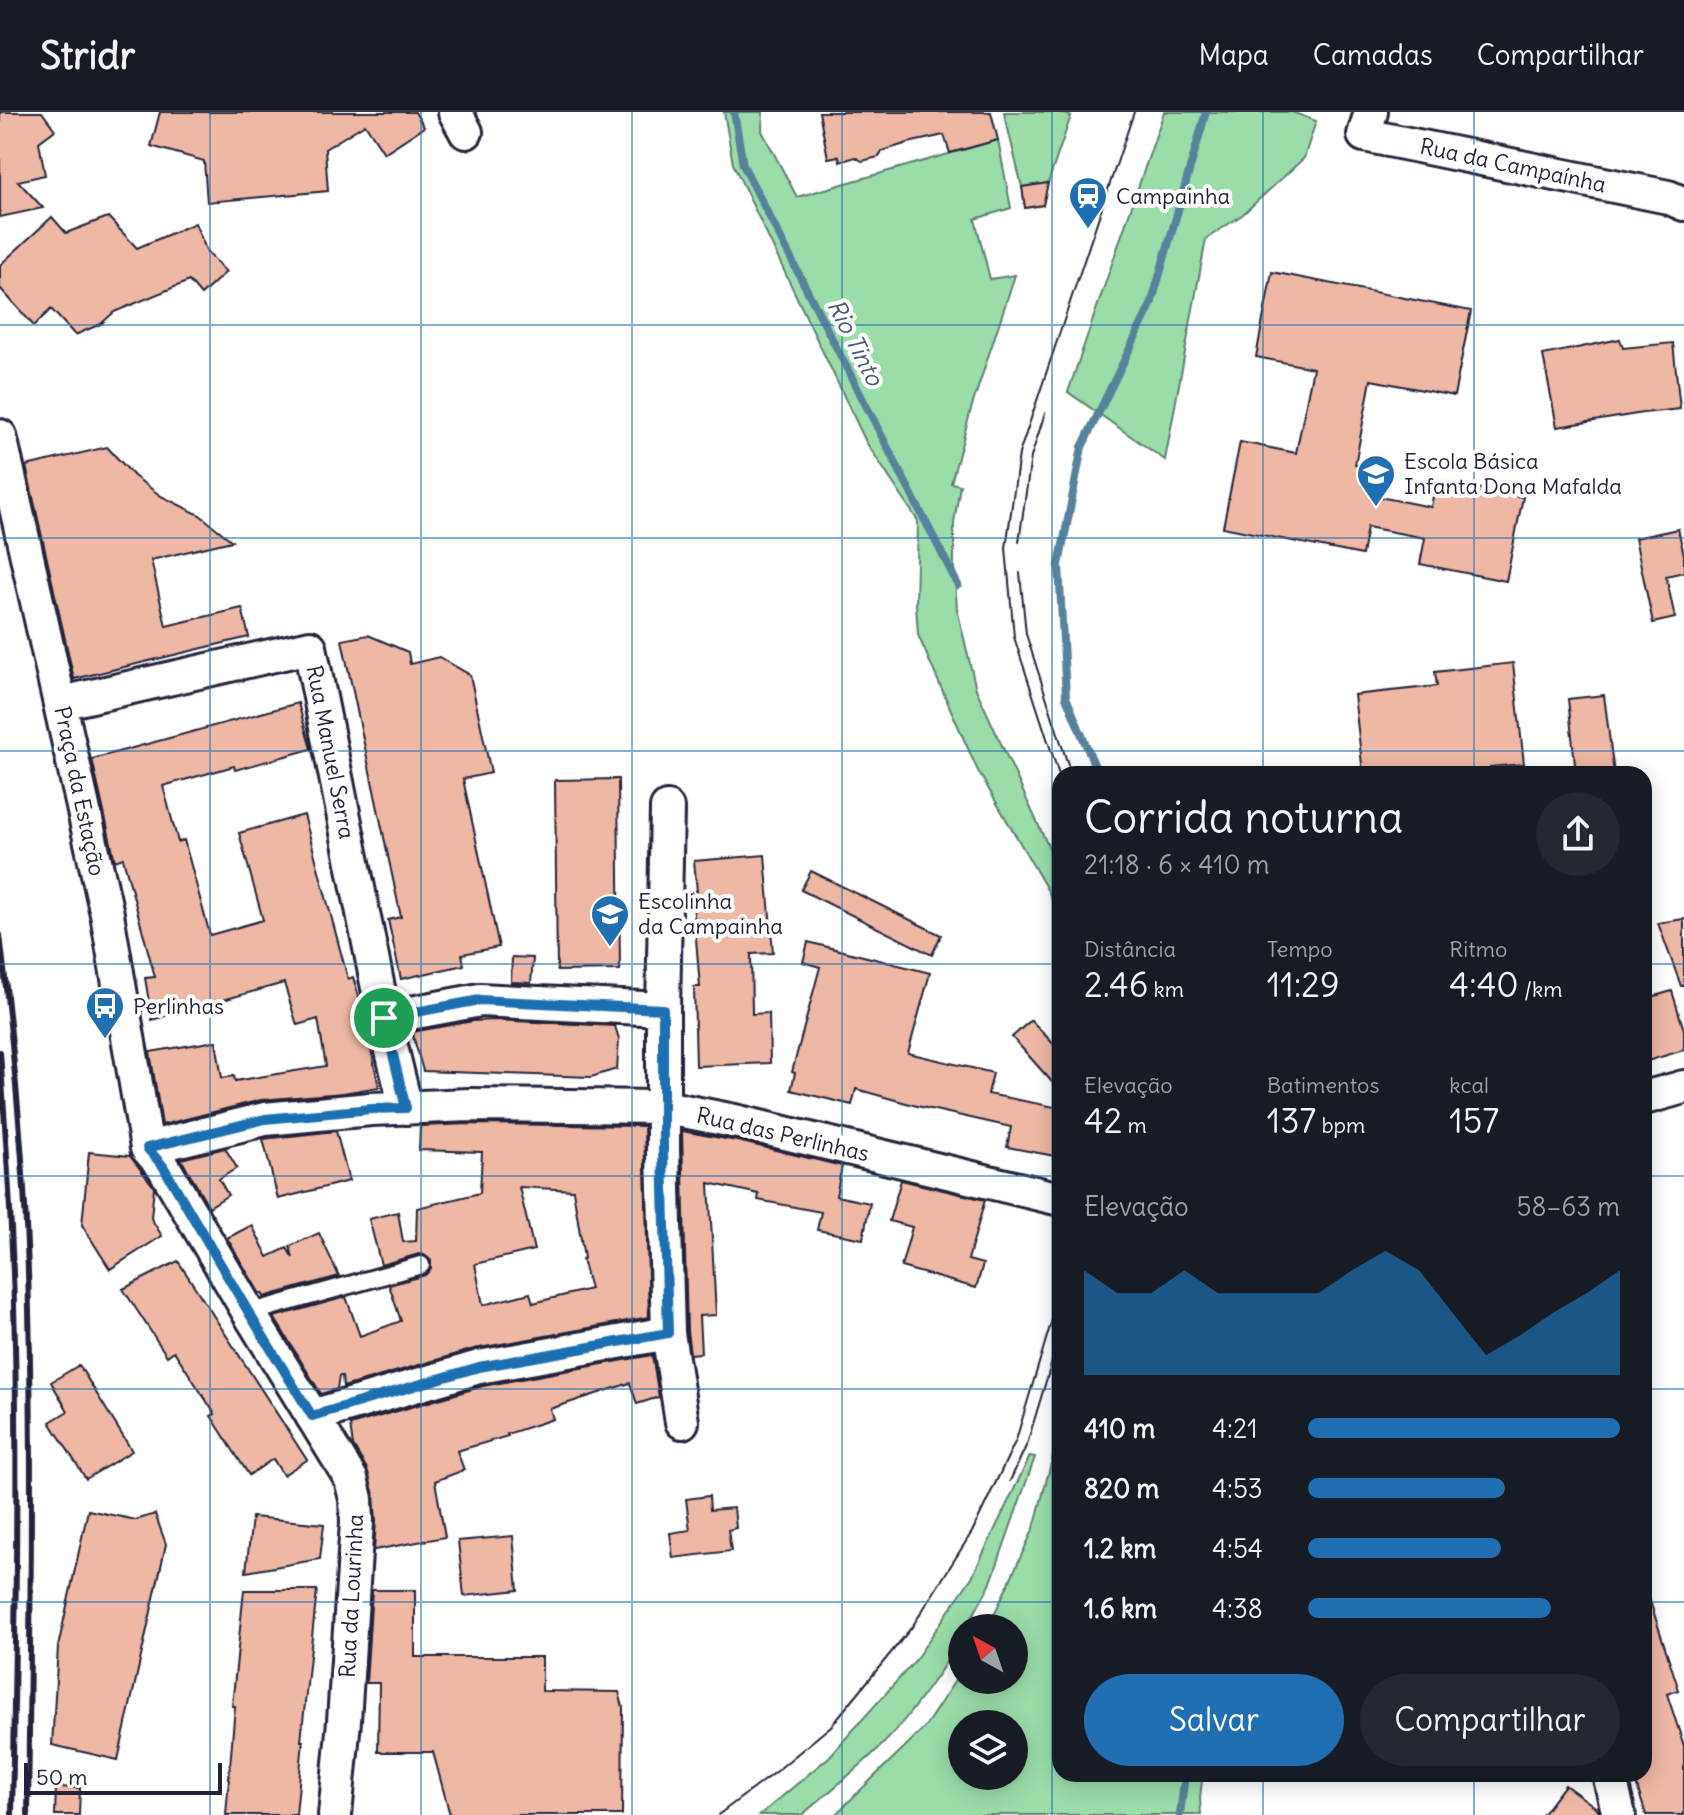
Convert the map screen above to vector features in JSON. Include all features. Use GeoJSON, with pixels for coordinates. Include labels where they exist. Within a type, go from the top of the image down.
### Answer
{"type":"FeatureCollection","features":[{"type":"Feature","properties":{"kind":"street","name":"Rua da Campaínha"},"geometry":{"type":"LineString","coordinates":[[1371,112],[1364,135],[1668,197],[1684,204]]}},
{"type":"Feature","properties":{"kind":"street","name":"Praça da Estação"},"geometry":{"type":"LineString","coordinates":[[0,436],[107,914],[147,1148]]}},
{"type":"Feature","properties":{"kind":"street","name":"Rua Manuel Serra"},"geometry":{"type":"LineString","coordinates":[[61,703],[310,647],[384,1018],[406,1108]]}},
{"type":"Feature","properties":{"kind":"street"},"geometry":{"type":"LineString","coordinates":[[667,808],[663,1152],[668,1333],[682,1422]]}},
{"type":"Feature","properties":{"kind":"street"},"geometry":{"type":"LineString","coordinates":[[384,1018],[480,1000],[663,1009]]}},
{"type":"Feature","properties":{"kind":"street"},"geometry":{"type":"LineString","coordinates":[[1652,1096],[1684,1087]]}},
{"type":"Feature","properties":{"kind":"street","name":"Rua das Perlinhas"},"geometry":{"type":"LineString","coordinates":[[147,1148],[265,1119],[371,1109],[470,1105],[664,1107],[1052,1197]]}},
{"type":"Feature","properties":{"kind":"street","name":"Rua da Lourinha"},"geometry":{"type":"LineString","coordinates":[[147,1148],[163,1166],[351,1479],[357,1522],[335,1815]]}},
{"type":"Feature","properties":{"kind":"street"},"geometry":{"type":"LineString","coordinates":[[312,1416],[479,1367],[668,1333]]}},
{"type":"Feature","properties":{"kind":"street"},"geometry":{"type":"LineString","coordinates":[[1611,1782],[1619,1815]]}},
{"type":"Feature","properties":{"kind":"lane"},"geometry":{"type":"LineString","coordinates":[[249,1313],[421,1265]]}},
{"type":"Feature","properties":{"kind":"green space"},"geometry":{"type":"Polygon","coordinates":[[[724,112],[763,112],[762,131],[797,197],[998,140],[1011,208],[975,219],[990,279],[1015,275],[972,406],[951,483],[960,485],[954,523],[957,609],[976,689],[1052,855],[1052,900],[977,769],[918,635],[918,521],[866,442],[733,164],[724,112]]]}},
{"type":"Feature","properties":{"kind":"green space"},"geometry":{"type":"Polygon","coordinates":[[[1004,112],[1059,112],[1071,116],[1048,183],[1022,187],[1004,112]]]}},
{"type":"Feature","properties":{"kind":"green space"},"geometry":{"type":"Polygon","coordinates":[[[1164,112],[1292,112],[1316,121],[1304,158],[1242,215],[1206,239],[1165,460],[1068,392],[1164,112]]]}},
{"type":"Feature","properties":{"kind":"green space"},"geometry":{"type":"Polygon","coordinates":[[[1030,1456],[1035,1457],[990,1585],[974,1614],[948,1614],[948,1659],[915,1706],[872,1754],[802,1815],[760,1815],[829,1757],[913,1663],[972,1577],[1030,1456]]]}},
{"type":"Feature","properties":{"kind":"green space"},"geometry":{"type":"Polygon","coordinates":[[[1052,1459],[1052,1782],[1202,1782],[1201,1815],[835,1815],[924,1728],[948,1691],[948,1694],[1028,1694],[1028,1614],[994,1614],[1034,1528],[1052,1459]]]}},
{"type":"Feature","properties":{"kind":"building"},"geometry":{"type":"Polygon","coordinates":[[[0,112],[42,112],[55,130],[39,142],[45,175],[18,181],[43,208],[0,217],[0,112]]]}},
{"type":"Feature","properties":{"kind":"building"},"geometry":{"type":"Polygon","coordinates":[[[160,112],[415,112],[424,127],[384,153],[365,124],[325,149],[328,191],[207,202],[204,161],[151,146],[160,112]]]}},
{"type":"Feature","properties":{"kind":"building"},"geometry":{"type":"Polygon","coordinates":[[[819,112],[991,112],[998,140],[950,153],[944,135],[882,151],[879,157],[862,161],[855,157],[840,162],[839,156],[828,158],[819,112]]]}},
{"type":"Feature","properties":{"kind":"building"},"geometry":{"type":"Polygon","coordinates":[[[1048,183],[1043,205],[1025,208],[1022,187],[1048,183]]]}},
{"type":"Feature","properties":{"kind":"building"},"geometry":{"type":"Polygon","coordinates":[[[52,217],[66,233],[108,217],[137,248],[195,223],[207,252],[226,272],[201,295],[189,281],[114,312],[101,324],[75,335],[51,309],[34,326],[0,288],[0,265],[52,217]]]}},
{"type":"Feature","properties":{"kind":"building"},"geometry":{"type":"Polygon","coordinates":[[[1272,272],[1471,311],[1454,396],[1371,380],[1355,465],[1379,470],[1374,496],[1431,507],[1436,480],[1523,497],[1506,581],[1420,564],[1425,538],[1367,527],[1362,555],[1223,527],[1240,442],[1296,453],[1313,368],[1256,357],[1272,272]]]}},
{"type":"Feature","properties":{"kind":"building"},"geometry":{"type":"Polygon","coordinates":[[[1620,339],[1623,348],[1673,343],[1680,409],[1557,427],[1543,355],[1620,339]]]}},
{"type":"Feature","properties":{"kind":"building"},"geometry":{"type":"Polygon","coordinates":[[[107,447],[134,476],[161,496],[200,515],[232,541],[151,560],[166,626],[242,608],[249,637],[74,679],[26,466],[107,447]]]}},
{"type":"Feature","properties":{"kind":"building"},"geometry":{"type":"Polygon","coordinates":[[[1678,529],[1684,572],[1666,576],[1675,618],[1653,623],[1635,538],[1678,529]]]}},
{"type":"Feature","properties":{"kind":"building"},"geometry":{"type":"Polygon","coordinates":[[[368,635],[408,652],[410,664],[439,657],[470,675],[491,773],[463,779],[499,947],[462,954],[464,965],[401,979],[388,920],[401,917],[342,640],[368,635]]]}},
{"type":"Feature","properties":{"kind":"building"},"geometry":{"type":"Polygon","coordinates":[[[1513,663],[1524,764],[1362,766],[1354,695],[1437,686],[1435,672],[1513,663]]]}},
{"type":"Feature","properties":{"kind":"building"},"geometry":{"type":"Polygon","coordinates":[[[1604,695],[1613,766],[1575,766],[1568,699],[1604,695]]]}},
{"type":"Feature","properties":{"kind":"building"},"geometry":{"type":"Polygon","coordinates":[[[298,703],[311,749],[163,786],[178,842],[184,840],[210,935],[263,920],[239,833],[304,815],[348,979],[353,977],[362,1007],[379,1087],[261,1100],[162,1125],[150,1052],[216,1041],[222,1078],[234,1076],[235,1081],[326,1066],[318,1019],[297,1025],[284,983],[223,1000],[185,1006],[186,1010],[152,1020],[145,978],[155,977],[123,858],[115,861],[92,759],[298,703]]]}},
{"type":"Feature","properties":{"kind":"building"},"geometry":{"type":"Polygon","coordinates":[[[618,779],[620,970],[557,971],[555,780],[618,779]]]}},
{"type":"Feature","properties":{"kind":"building"},"geometry":{"type":"Polygon","coordinates":[[[765,855],[773,953],[751,954],[752,1014],[769,1013],[770,1063],[696,1066],[694,987],[700,987],[692,891],[697,891],[694,861],[765,855]]]}},
{"type":"Feature","properties":{"kind":"building"},"geometry":{"type":"Polygon","coordinates":[[[811,871],[941,935],[932,955],[801,890],[811,871]]]}},
{"type":"Feature","properties":{"kind":"building"},"geometry":{"type":"Polygon","coordinates":[[[1684,919],[1684,986],[1681,986],[1658,923],[1684,919]]]}},
{"type":"Feature","properties":{"kind":"building"},"geometry":{"type":"Polygon","coordinates":[[[808,942],[930,973],[908,1053],[993,1073],[988,1094],[1052,1106],[1052,1155],[1007,1147],[1011,1127],[856,1089],[852,1105],[791,1090],[795,1073],[792,1072],[820,967],[803,962],[808,942]]]}},
{"type":"Feature","properties":{"kind":"building"},"geometry":{"type":"Polygon","coordinates":[[[512,957],[533,958],[531,983],[511,982],[512,957]]]}},
{"type":"Feature","properties":{"kind":"building"},"geometry":{"type":"Polygon","coordinates":[[[1672,991],[1684,1030],[1684,1050],[1652,1060],[1652,997],[1672,991]]]}},
{"type":"Feature","properties":{"kind":"building"},"geometry":{"type":"Polygon","coordinates":[[[494,1020],[615,1026],[619,1039],[617,1069],[591,1077],[423,1071],[412,1032],[494,1020]]]}},
{"type":"Feature","properties":{"kind":"building"},"geometry":{"type":"Polygon","coordinates":[[[1031,1020],[1052,1042],[1052,1082],[1012,1037],[1031,1020]]]}},
{"type":"Feature","properties":{"kind":"building"},"geometry":{"type":"Polygon","coordinates":[[[420,1126],[644,1126],[649,1317],[474,1349],[343,1387],[342,1376],[339,1376],[337,1389],[321,1394],[274,1317],[346,1297],[360,1336],[401,1321],[389,1285],[425,1275],[431,1268],[431,1261],[419,1254],[381,1265],[369,1219],[398,1212],[403,1242],[416,1241],[417,1208],[480,1193],[482,1152],[419,1150],[420,1126]],[[519,1187],[534,1250],[475,1264],[483,1305],[530,1293],[533,1303],[590,1289],[582,1259],[573,1190],[519,1187]]]}},
{"type":"Feature","properties":{"kind":"building"},"geometry":{"type":"Polygon","coordinates":[[[336,1131],[349,1181],[278,1199],[263,1139],[336,1131]]]}},
{"type":"Feature","properties":{"kind":"building"},"geometry":{"type":"Polygon","coordinates":[[[682,1131],[842,1166],[836,1196],[870,1203],[863,1239],[817,1230],[821,1212],[758,1200],[759,1194],[709,1183],[716,1315],[699,1316],[701,1353],[690,1354],[687,1331],[682,1131]]]}},
{"type":"Feature","properties":{"kind":"building"},"geometry":{"type":"Polygon","coordinates":[[[225,1148],[237,1168],[219,1179],[228,1195],[209,1207],[181,1159],[225,1148]]]}},
{"type":"Feature","properties":{"kind":"building"},"geometry":{"type":"Polygon","coordinates":[[[89,1152],[130,1156],[154,1187],[151,1218],[162,1236],[110,1269],[82,1225],[89,1152]]]}},
{"type":"Feature","properties":{"kind":"building"},"geometry":{"type":"Polygon","coordinates":[[[901,1180],[985,1200],[968,1260],[983,1264],[976,1288],[901,1267],[912,1227],[889,1221],[901,1180]]]}},
{"type":"Feature","properties":{"kind":"building"},"geometry":{"type":"Polygon","coordinates":[[[252,1225],[268,1257],[287,1248],[293,1258],[290,1246],[319,1233],[339,1276],[264,1297],[227,1238],[252,1225]]]}},
{"type":"Feature","properties":{"kind":"building"},"geometry":{"type":"Polygon","coordinates":[[[178,1261],[307,1460],[283,1475],[273,1459],[249,1475],[211,1416],[215,1414],[174,1351],[167,1356],[123,1289],[178,1261]]]}},
{"type":"Feature","properties":{"kind":"building"},"geometry":{"type":"Polygon","coordinates":[[[652,1355],[659,1397],[637,1404],[630,1383],[550,1409],[553,1419],[457,1451],[464,1470],[435,1481],[445,1537],[374,1550],[374,1495],[367,1469],[353,1446],[350,1425],[483,1386],[652,1355]]]}},
{"type":"Feature","properties":{"kind":"building"},"geometry":{"type":"Polygon","coordinates":[[[79,1365],[132,1451],[86,1479],[50,1422],[68,1411],[51,1382],[79,1365]]]}},
{"type":"Feature","properties":{"kind":"building"},"geometry":{"type":"Polygon","coordinates":[[[709,1496],[710,1510],[734,1508],[736,1528],[728,1530],[731,1551],[673,1558],[670,1533],[690,1530],[686,1499],[709,1496]]]}},
{"type":"Feature","properties":{"kind":"building"},"geometry":{"type":"Polygon","coordinates":[[[88,1510],[136,1520],[155,1514],[166,1544],[118,1760],[52,1745],[58,1647],[88,1510]]]}},
{"type":"Feature","properties":{"kind":"building"},"geometry":{"type":"Polygon","coordinates":[[[252,1517],[324,1524],[320,1559],[246,1572],[252,1517]]]}},
{"type":"Feature","properties":{"kind":"building"},"geometry":{"type":"Polygon","coordinates":[[[513,1536],[518,1590],[464,1596],[458,1541],[513,1536]]]}},
{"type":"Feature","properties":{"kind":"building"},"geometry":{"type":"Polygon","coordinates":[[[244,1590],[317,1590],[296,1815],[226,1815],[235,1706],[232,1706],[244,1590]]]}},
{"type":"Feature","properties":{"kind":"building"},"geometry":{"type":"Polygon","coordinates":[[[372,1590],[415,1590],[415,1657],[542,1657],[542,1691],[619,1692],[623,1707],[622,1815],[450,1815],[433,1752],[378,1752],[379,1683],[366,1683],[372,1590]]]}},
{"type":"Feature","properties":{"kind":"building"},"geometry":{"type":"Polygon","coordinates":[[[1652,1607],[1679,1690],[1667,1694],[1684,1746],[1684,1815],[1646,1815],[1636,1782],[1652,1782],[1652,1607]]]}},
{"type":"Feature","properties":{"kind":"building"},"geometry":{"type":"Polygon","coordinates":[[[1565,1785],[1598,1809],[1599,1815],[1542,1815],[1565,1785]]]}},
{"type":"Feature","properties":{"kind":"building"},"geometry":{"type":"Polygon","coordinates":[[[56,1787],[80,1788],[79,1815],[55,1815],[56,1787]]]}},
{"type":"Feature","properties":{"kind":"waterway","name":"Rio Tinto"},"geometry":{"type":"LineString","coordinates":[[734,112],[743,165],[958,585]]}},
{"type":"Feature","properties":{"kind":"waterway"},"geometry":{"type":"LineString","coordinates":[[1095,766],[1066,697],[1059,565],[1082,447],[1151,305],[1206,112]]}},
{"type":"Feature","properties":{"kind":"waterway","name":"Rio Tinto"},"geometry":{"type":"LineString","coordinates":[[1180,1815],[1184,1782]]}},
{"type":"Feature","properties":{"kind":"tram line"},"geometry":{"type":"LineString","coordinates":[[1056,766],[1014,637],[1006,548],[1019,454],[1134,112]]}},
{"type":"Feature","properties":{"kind":"tram line"},"geometry":{"type":"LineString","coordinates":[[1019,542],[1031,457],[1045,413]]}},
{"type":"Feature","properties":{"kind":"tram line"},"geometry":{"type":"LineString","coordinates":[[1020,573],[1026,634],[1068,766]]}},
{"type":"Feature","properties":{"kind":"tram line"},"geometry":{"type":"LineString","coordinates":[[718,1815],[831,1726],[912,1627],[972,1532],[1016,1440],[1052,1320]]}},
{"type":"Feature","properties":{"kind":"tram line"},"geometry":{"type":"LineString","coordinates":[[1010,1481],[1027,1444],[1052,1361]]}},
{"type":"Feature","properties":{"kind":"railway"},"geometry":{"type":"LineString","coordinates":[[0,935],[11,1029],[28,1264],[31,1500],[28,1815]]}},
{"type":"Feature","properties":{"kind":"railway"},"geometry":{"type":"LineString","coordinates":[[0,1052],[13,1274],[15,1370],[12,1815]]}},
{"type":"Feature","properties":{"kind":"place","name":"Campainha"},"geometry":{"type":"Point","coordinates":[1088,230]}},
{"type":"Feature","properties":{"kind":"place","name":"Escola Básica Infanta Dona Mafalda"},"geometry":{"type":"Point","coordinates":[1376,508]}},
{"type":"Feature","properties":{"kind":"place","name":"Escolinha da Campainha"},"geometry":{"type":"Point","coordinates":[610,948]}},
{"type":"Feature","properties":{"kind":"place","name":"Perlinhas"},"geometry":{"type":"Point","coordinates":[105,1040]}},
{"type":"Feature","properties":{"kind":"route"},"geometry":{"type":"LineString","coordinates":[[480,1000],[663,1009],[668,1333],[479,1367],[312,1416],[163,1166],[147,1148],[265,1119],[406,1108],[384,1018],[480,1000]]}}]}
